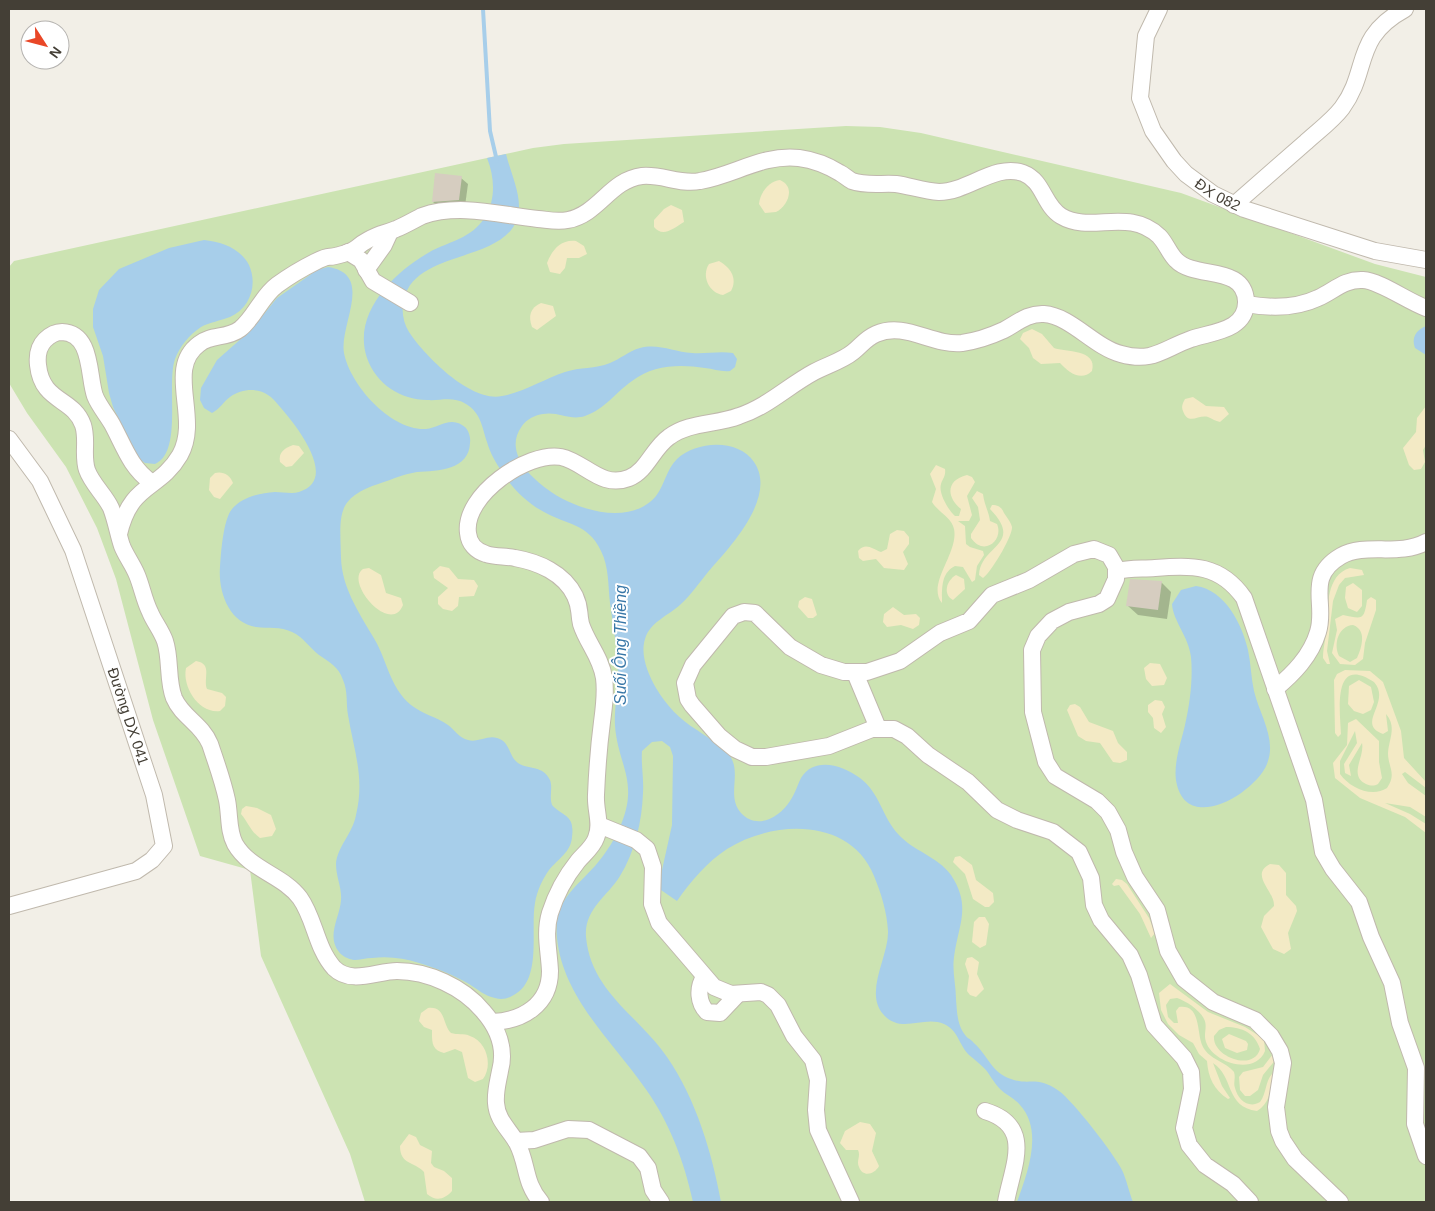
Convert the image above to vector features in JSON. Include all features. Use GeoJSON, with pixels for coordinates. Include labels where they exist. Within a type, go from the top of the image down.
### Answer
{"type":"FeatureCollection","features":[{"type":"Feature","properties":{"kind":"street","name":"ĐX 082"},"geometry":{"type":"LineString","coordinates":[[1160,9],[1146,36],[1140,98],[1146,115],[1163,147],[1180,168],[1199,185],[1234,205],[1375,251],[1426,260]]}},
{"type":"Feature","properties":{"kind":"street"},"geometry":{"type":"LineString","coordinates":[[1234,205],[1341,110],[1354,88],[1363,54],[1369,42],[1386,22],[1405,9]]}},
{"type":"Feature","properties":{"kind":"street"},"geometry":{"type":"LineString","coordinates":[[119,534],[129,506],[151,482],[170,468],[178,458],[186,440],[189,418],[183,378],[188,358],[193,350],[205,340],[228,336],[242,328],[265,296],[280,283],[314,262],[348,252],[372,238],[433,213],[457,210],[554,221],[576,218],[595,207],[615,186],[632,178],[652,176],[695,182],[752,162],[778,158],[817,162],[856,182],[902,185],[939,192],[960,189],[992,174],[1014,171],[1025,174],[1037,182],[1050,206],[1066,218],[1092,222],[1128,221],[1152,230],[1182,265],[1195,271],[1219,273],[1235,281],[1244,292],[1246,304],[1242,316],[1227,329],[1184,342],[1158,355],[1144,358],[1111,351],[1057,317],[1042,314],[1027,317],[987,337],[958,343],[935,341],[898,330],[880,332],[866,340],[845,357],[811,373],[758,408],[732,419],[696,425],[678,431],[661,443],[639,472],[626,480],[604,479],[572,460],[556,456],[539,458],[524,464],[501,478],[486,492],[474,509],[468,523],[468,534],[473,545],[483,553],[524,560],[553,571],[565,581],[575,596],[585,634],[599,659],[604,680],[604,706],[595,797],[598,825],[594,843],[572,870],[552,908],[546,937],[549,981],[542,1000],[532,1010],[519,1018],[492,1022]]}},
{"type":"Feature","properties":{"kind":"street"},"geometry":{"type":"LineString","coordinates":[[366,270],[384,245],[390,232]]}},
{"type":"Feature","properties":{"kind":"street"},"geometry":{"type":"LineString","coordinates":[[348,252],[361,260],[373,281],[410,303]]}},
{"type":"Feature","properties":{"kind":"street"},"geometry":{"type":"LineString","coordinates":[[1246,304],[1273,307],[1303,304],[1317,299],[1347,282],[1365,280],[1382,286],[1402,298],[1426,308]]}},
{"type":"Feature","properties":{"kind":"street"},"geometry":{"type":"LineString","coordinates":[[151,482],[131,464],[114,428],[96,400],[90,363],[85,350],[74,338],[66,333],[50,336],[38,352],[42,380],[49,393],[73,410],[82,421],[85,433],[85,457],[88,473],[109,504],[123,546],[138,578],[149,610],[166,644],[173,696],[180,708],[198,724],[209,741],[227,798],[230,832],[239,850],[250,861],[296,893],[307,909],[320,943],[338,971],[354,976],[398,971],[426,975],[474,1001],[492,1022],[500,1039],[502,1057],[496,1092],[496,1107],[501,1121],[516,1140],[527,1180],[541,1202]]}},
{"type":"Feature","properties":{"kind":"street","name":"Đường DX 041"},"geometry":{"type":"LineString","coordinates":[[9,439],[40,481],[73,550],[154,795],[164,846],[152,860],[136,871],[9,906]]}},
{"type":"Feature","properties":{"kind":"street"},"geometry":{"type":"LineString","coordinates":[[1275,689],[1299,667],[1316,640],[1320,620],[1318,597],[1320,582],[1334,561],[1357,550],[1406,550],[1426,542]]}},
{"type":"Feature","properties":{"kind":"street"},"geometry":{"type":"LineString","coordinates":[[1250,1202],[1237,1188],[1205,1165],[1189,1145],[1184,1128],[1192,1089],[1191,1072],[1184,1058],[1154,1025],[1139,974],[1130,955],[1100,920],[1094,905],[1091,878],[1079,852],[1053,832],[1017,820],[997,810],[968,782],[928,755],[901,732],[878,728],[829,746],[766,757],[752,757],[740,752],[719,736],[692,705],[686,691],[686,677],[693,665],[733,616],[744,612],[759,615],[790,647],[810,660],[832,670],[856,673],[878,670],[900,661],[940,633],[969,621],[992,594],[1029,580],[1080,550],[1094,549],[1105,552],[1113,558],[1116,571],[1114,586],[1107,599],[1099,604],[1077,609],[1061,616],[1044,628],[1034,643],[1030,658],[1034,712],[1046,762],[1055,776],[1092,797],[1108,812],[1118,830],[1124,852],[1135,877],[1157,910],[1168,951],[1184,979],[1202,996],[1255,1020],[1271,1036],[1280,1051],[1283,1064],[1276,1107],[1279,1131],[1283,1141],[1295,1159],[1340,1202]]}},
{"type":"Feature","properties":{"kind":"street"},"geometry":{"type":"LineString","coordinates":[[1116,571],[1139,567],[1191,566],[1210,571],[1227,580],[1244,598],[1314,800],[1319,838],[1323,852],[1333,870],[1360,902],[1371,938],[1392,983],[1400,1023],[1416,1068],[1415,1124],[1426,1156]]}},
{"type":"Feature","properties":{"kind":"street"},"geometry":{"type":"LineString","coordinates":[[856,673],[878,728]]}},
{"type":"Feature","properties":{"kind":"street"},"geometry":{"type":"LineString","coordinates":[[598,825],[636,840],[647,850],[652,861],[651,893],[659,924],[670,939],[685,952],[704,977],[718,990],[738,994],[761,992],[774,999],[794,1036],[813,1060],[818,1080],[816,1110],[818,1130],[851,1202]]}},
{"type":"Feature","properties":{"kind":"street"},"geometry":{"type":"LineString","coordinates":[[704,977],[699,991],[702,1005],[707,1012],[720,1013],[738,994]]}},
{"type":"Feature","properties":{"kind":"street"},"geometry":{"type":"LineString","coordinates":[[985,1111],[1006,1122],[1017,1143],[1017,1159],[1006,1202]]}},
{"type":"Feature","properties":{"kind":"street"},"geometry":{"type":"LineString","coordinates":[[516,1140],[534,1140],[576,1128],[594,1132],[608,1141],[632,1151],[644,1162],[654,1190],[661,1202]]}},
{"type":"Feature","properties":{"kind":"green space"},"geometry":{"type":"Polygon","coordinates":[[[846,126],[880,127],[921,133],[1181,193],[1375,264],[1426,277],[1426,1202],[365,1202],[350,1154],[261,956],[250,870],[200,856],[153,720],[116,579],[97,528],[66,467],[27,413],[9,383],[9,267],[14,261],[533,148],[564,144],[846,126]]]}},
{"type":"Feature","properties":{"kind":"sand"},"geometry":{"type":"Polygon","coordinates":[[[780,180],[788,187],[787,201],[776,212],[765,213],[759,204],[761,196],[769,185],[780,180]]]}},
{"type":"Feature","properties":{"kind":"sand"},"geometry":{"type":"Polygon","coordinates":[[[671,205],[682,210],[684,222],[669,231],[661,232],[654,227],[654,220],[664,209],[671,205]]]}},
{"type":"Feature","properties":{"kind":"sand"},"geometry":{"type":"Polygon","coordinates":[[[576,241],[584,246],[587,254],[579,258],[567,258],[565,268],[560,274],[550,272],[547,263],[554,250],[566,242],[576,241]]]}},
{"type":"Feature","properties":{"kind":"sand"},"geometry":{"type":"Polygon","coordinates":[[[719,261],[732,273],[734,282],[731,291],[723,295],[714,291],[706,279],[709,264],[719,261]]]}},
{"type":"Feature","properties":{"kind":"sand"},"geometry":{"type":"Polygon","coordinates":[[[541,303],[553,306],[556,316],[537,330],[532,327],[530,316],[534,307],[541,303]]]}},
{"type":"Feature","properties":{"kind":"sand"},"geometry":{"type":"Polygon","coordinates":[[[1032,329],[1042,334],[1054,348],[1086,355],[1093,364],[1092,371],[1079,376],[1067,370],[1060,363],[1041,364],[1033,358],[1029,348],[1020,339],[1023,333],[1032,329]]]}},
{"type":"Feature","properties":{"kind":"sand"},"geometry":{"type":"Polygon","coordinates":[[[1193,397],[1206,406],[1224,407],[1229,414],[1220,422],[1205,416],[1188,418],[1183,411],[1182,405],[1185,399],[1193,397]]]}},
{"type":"Feature","properties":{"kind":"sand"},"geometry":{"type":"Polygon","coordinates":[[[1426,406],[1426,445],[1423,450],[1425,462],[1421,469],[1414,470],[1409,465],[1403,448],[1416,432],[1417,418],[1426,406]]]}},
{"type":"Feature","properties":{"kind":"sand"},"geometry":{"type":"Polygon","coordinates":[[[293,445],[299,446],[304,453],[292,466],[286,467],[280,462],[280,456],[285,449],[293,445]]]}},
{"type":"Feature","properties":{"kind":"sand"},"geometry":{"type":"Polygon","coordinates":[[[936,465],[945,469],[945,475],[940,488],[947,506],[955,516],[959,516],[961,509],[951,494],[950,489],[952,485],[960,477],[967,475],[972,477],[975,482],[967,496],[972,515],[969,521],[958,521],[965,526],[966,544],[983,551],[984,555],[977,566],[975,580],[972,582],[963,567],[955,566],[950,569],[943,582],[942,603],[938,595],[938,587],[952,548],[954,529],[951,522],[932,502],[936,489],[930,474],[936,465]]]}},
{"type":"Feature","properties":{"kind":"sand"},"geometry":{"type":"Polygon","coordinates":[[[215,473],[226,474],[233,483],[220,499],[214,497],[209,490],[210,478],[215,473]]]}},
{"type":"Feature","properties":{"kind":"sand"},"geometry":{"type":"Polygon","coordinates":[[[977,491],[983,494],[990,521],[997,524],[998,536],[992,544],[987,546],[976,544],[971,538],[971,534],[980,520],[978,507],[972,498],[977,491]]]}},
{"type":"Feature","properties":{"kind":"sand"},"geometry":{"type":"Polygon","coordinates":[[[992,505],[1001,508],[1012,527],[1009,538],[991,570],[983,578],[979,575],[981,565],[1002,538],[1003,530],[1000,521],[990,509],[992,505]]]}},
{"type":"Feature","properties":{"kind":"sand"},"geometry":{"type":"Polygon","coordinates":[[[897,530],[904,531],[909,537],[909,544],[903,552],[908,564],[904,570],[884,568],[876,559],[863,561],[859,558],[858,551],[864,547],[881,552],[887,549],[890,534],[897,530]]]}},
{"type":"Feature","properties":{"kind":"sand"},"geometry":{"type":"Polygon","coordinates":[[[440,566],[449,568],[458,579],[474,580],[478,586],[474,596],[459,597],[458,606],[452,611],[443,609],[438,604],[438,597],[448,588],[434,578],[433,572],[440,566]]]}},
{"type":"Feature","properties":{"kind":"sand"},"geometry":{"type":"Polygon","coordinates":[[[369,568],[381,575],[386,593],[401,598],[403,605],[397,613],[389,614],[380,611],[371,604],[364,594],[359,576],[363,569],[369,568]]]}},
{"type":"Feature","properties":{"kind":"sand"},"geometry":{"type":"Polygon","coordinates":[[[1350,568],[1362,570],[1364,575],[1345,578],[1339,585],[1333,601],[1327,651],[1330,664],[1327,664],[1323,654],[1328,601],[1332,584],[1336,577],[1350,568]]]}},
{"type":"Feature","properties":{"kind":"sand"},"geometry":{"type":"Polygon","coordinates":[[[956,575],[964,579],[965,589],[953,600],[948,594],[947,587],[950,580],[956,575]]]}},
{"type":"Feature","properties":{"kind":"sand"},"geometry":{"type":"Polygon","coordinates":[[[1353,583],[1362,590],[1362,606],[1357,612],[1348,608],[1345,598],[1346,587],[1353,583]]]}},
{"type":"Feature","properties":{"kind":"sand"},"geometry":{"type":"Polygon","coordinates":[[[805,597],[812,599],[817,615],[813,618],[808,618],[798,607],[799,601],[805,597]]]}},
{"type":"Feature","properties":{"kind":"sand"},"geometry":{"type":"Polygon","coordinates":[[[1371,597],[1376,600],[1376,610],[1365,643],[1363,659],[1355,665],[1340,664],[1332,653],[1337,630],[1335,619],[1343,615],[1361,617],[1365,612],[1367,600],[1371,597]],[[1353,625],[1344,628],[1337,641],[1339,656],[1350,662],[1357,658],[1362,644],[1362,635],[1357,627],[1353,625]]]}},
{"type":"Feature","properties":{"kind":"sand"},"geometry":{"type":"Polygon","coordinates":[[[893,607],[904,615],[916,614],[920,618],[919,625],[913,629],[901,625],[887,627],[883,622],[884,614],[893,607]]]}},
{"type":"Feature","properties":{"kind":"sand"},"geometry":{"type":"Polygon","coordinates":[[[196,661],[206,668],[207,689],[222,693],[226,697],[225,706],[220,711],[212,711],[205,708],[199,704],[189,691],[185,675],[186,668],[196,661]]]}},
{"type":"Feature","properties":{"kind":"sand"},"geometry":{"type":"Polygon","coordinates":[[[1150,663],[1160,664],[1167,678],[1164,685],[1152,686],[1146,679],[1144,668],[1150,663]]]}},
{"type":"Feature","properties":{"kind":"sand"},"geometry":{"type":"Polygon","coordinates":[[[1345,670],[1370,671],[1383,682],[1401,731],[1404,758],[1426,782],[1426,788],[1405,772],[1402,774],[1408,783],[1426,796],[1426,817],[1410,807],[1385,803],[1410,814],[1426,824],[1426,833],[1405,817],[1360,798],[1335,778],[1333,763],[1347,745],[1348,723],[1356,719],[1379,741],[1379,762],[1382,778],[1378,784],[1371,785],[1366,784],[1358,776],[1362,743],[1349,765],[1351,776],[1345,773],[1344,764],[1357,743],[1355,731],[1340,761],[1340,774],[1349,784],[1368,792],[1375,792],[1387,788],[1392,774],[1388,758],[1391,723],[1386,714],[1388,731],[1383,734],[1375,730],[1372,724],[1379,697],[1374,682],[1360,675],[1351,675],[1345,680],[1341,689],[1340,700],[1341,734],[1338,737],[1335,733],[1334,680],[1337,674],[1345,670]]]}},
{"type":"Feature","properties":{"kind":"sand"},"geometry":{"type":"Polygon","coordinates":[[[1359,680],[1371,687],[1374,702],[1371,710],[1363,714],[1354,711],[1348,704],[1349,686],[1359,680]]]}},
{"type":"Feature","properties":{"kind":"sand"},"geometry":{"type":"Polygon","coordinates":[[[1155,700],[1162,701],[1165,707],[1162,714],[1166,727],[1161,733],[1154,728],[1153,718],[1148,712],[1148,705],[1155,700]]]}},
{"type":"Feature","properties":{"kind":"sand"},"geometry":{"type":"Polygon","coordinates":[[[1075,704],[1080,707],[1089,722],[1113,731],[1118,743],[1127,752],[1127,760],[1120,763],[1113,762],[1100,743],[1086,741],[1078,736],[1067,710],[1070,705],[1075,704]]]}},
{"type":"Feature","properties":{"kind":"sand"},"geometry":{"type":"Polygon","coordinates":[[[246,806],[257,808],[271,815],[276,829],[272,836],[260,838],[254,833],[241,814],[242,809],[246,806]]]}},
{"type":"Feature","properties":{"kind":"sand"},"geometry":{"type":"Polygon","coordinates":[[[960,856],[972,865],[976,880],[993,893],[994,902],[989,907],[985,907],[973,899],[965,874],[953,862],[955,857],[960,856]]]}},
{"type":"Feature","properties":{"kind":"sand"},"geometry":{"type":"Polygon","coordinates":[[[1270,864],[1279,865],[1286,873],[1286,895],[1296,906],[1297,911],[1288,933],[1291,949],[1284,954],[1273,949],[1261,927],[1264,916],[1274,906],[1271,895],[1262,878],[1264,868],[1270,864]]]}},
{"type":"Feature","properties":{"kind":"sand"},"geometry":{"type":"Polygon","coordinates":[[[1116,879],[1122,880],[1127,884],[1149,918],[1155,933],[1151,938],[1140,914],[1119,885],[1114,886],[1112,884],[1116,879]]]}},
{"type":"Feature","properties":{"kind":"sand"},"geometry":{"type":"Polygon","coordinates":[[[979,917],[985,917],[989,924],[986,945],[980,948],[972,942],[974,922],[979,917]]]}},
{"type":"Feature","properties":{"kind":"sand"},"geometry":{"type":"Polygon","coordinates":[[[972,957],[979,962],[977,974],[984,989],[976,997],[970,995],[967,991],[969,976],[965,964],[967,958],[972,957]]]}},
{"type":"Feature","properties":{"kind":"sand"},"geometry":{"type":"Polygon","coordinates":[[[1170,984],[1208,1012],[1245,1027],[1264,1039],[1265,1051],[1260,1059],[1253,1063],[1244,1065],[1225,1061],[1210,1049],[1206,1042],[1205,1022],[1196,1009],[1177,998],[1170,999],[1166,1005],[1168,1017],[1174,1023],[1178,1023],[1176,1011],[1179,1007],[1186,1007],[1191,1010],[1197,1021],[1203,1047],[1210,1055],[1234,1072],[1236,1092],[1244,1102],[1256,1104],[1260,1102],[1270,1076],[1273,1073],[1270,1094],[1262,1107],[1257,1111],[1240,1104],[1224,1075],[1213,1063],[1222,1086],[1230,1098],[1228,1099],[1219,1092],[1210,1078],[1207,1061],[1199,1054],[1193,1043],[1179,1035],[1168,1024],[1161,1010],[1159,993],[1170,984]],[[1232,1027],[1219,1030],[1214,1036],[1215,1044],[1226,1055],[1234,1059],[1250,1060],[1256,1056],[1260,1049],[1255,1039],[1247,1032],[1232,1027]]]}},
{"type":"Feature","properties":{"kind":"sand"},"geometry":{"type":"Polygon","coordinates":[[[428,1008],[434,1008],[441,1013],[451,1033],[468,1035],[481,1043],[487,1054],[488,1061],[488,1067],[483,1079],[475,1082],[468,1078],[462,1052],[455,1049],[444,1053],[434,1047],[432,1030],[424,1027],[419,1021],[421,1013],[428,1008]]]}},
{"type":"Feature","properties":{"kind":"sand"},"geometry":{"type":"Polygon","coordinates":[[[1229,1034],[1246,1041],[1248,1044],[1247,1050],[1237,1053],[1225,1048],[1222,1039],[1229,1034]]]}},
{"type":"Feature","properties":{"kind":"sand"},"geometry":{"type":"Polygon","coordinates":[[[1273,1054],[1277,1058],[1263,1075],[1258,1090],[1250,1096],[1245,1096],[1240,1090],[1239,1077],[1243,1072],[1263,1067],[1273,1054]]]}},
{"type":"Feature","properties":{"kind":"sand"},"geometry":{"type":"Polygon","coordinates":[[[860,1122],[870,1124],[876,1133],[872,1151],[879,1166],[869,1174],[863,1173],[859,1167],[858,1150],[846,1150],[840,1143],[845,1131],[860,1122]]]}},
{"type":"Feature","properties":{"kind":"sand"},"geometry":{"type":"Polygon","coordinates":[[[409,1134],[416,1137],[420,1145],[432,1151],[431,1163],[434,1167],[444,1171],[452,1178],[452,1191],[446,1196],[437,1199],[427,1194],[424,1172],[402,1157],[400,1146],[409,1134]]]}},
{"type":"Feature","properties":{"kind":"water"},"geometry":{"type":"Polygon","coordinates":[[[506,154],[518,195],[519,212],[517,220],[508,234],[494,244],[424,272],[412,283],[404,299],[403,307],[404,320],[409,332],[426,353],[449,375],[463,385],[490,396],[510,394],[571,370],[604,365],[636,349],[647,347],[660,347],[692,353],[733,353],[737,359],[735,367],[730,371],[686,366],[657,369],[640,376],[598,409],[585,416],[574,417],[548,413],[531,418],[522,426],[517,435],[517,453],[533,477],[559,497],[587,509],[617,513],[632,511],[645,505],[656,496],[670,468],[677,459],[695,448],[717,445],[728,446],[747,454],[754,462],[760,476],[760,491],[756,506],[748,521],[688,597],[647,633],[643,651],[653,683],[664,700],[679,717],[719,745],[730,756],[735,770],[735,799],[741,813],[747,818],[761,821],[774,817],[790,801],[801,778],[807,771],[821,765],[837,766],[853,773],[867,784],[877,798],[888,820],[904,840],[945,868],[951,875],[961,897],[962,916],[953,968],[958,1016],[963,1032],[999,1073],[1018,1081],[1044,1083],[1059,1091],[1074,1105],[1118,1162],[1133,1202],[1017,1202],[1029,1166],[1031,1153],[1031,1127],[1027,1115],[1020,1105],[1000,1089],[984,1068],[969,1055],[949,1027],[936,1022],[897,1023],[883,1014],[878,1005],[876,985],[887,941],[888,931],[885,910],[874,876],[863,857],[847,843],[829,834],[809,830],[787,829],[766,833],[746,839],[720,854],[700,872],[677,901],[658,888],[672,825],[673,756],[670,747],[662,741],[652,742],[642,751],[642,804],[634,847],[615,884],[592,911],[586,927],[586,937],[590,956],[606,988],[656,1042],[667,1057],[686,1090],[702,1127],[721,1202],[693,1202],[680,1157],[662,1115],[645,1088],[579,1000],[561,960],[557,938],[558,915],[562,905],[573,889],[603,856],[617,834],[626,808],[628,795],[626,773],[615,726],[618,665],[608,576],[604,557],[590,535],[576,526],[538,508],[515,489],[493,458],[478,416],[471,408],[456,400],[417,399],[399,394],[383,383],[377,376],[367,358],[364,342],[365,326],[370,311],[389,283],[415,261],[463,237],[482,222],[491,203],[493,192],[491,169],[487,158],[506,154]]]}},
{"type":"Feature","properties":{"kind":"water"},"geometry":{"type":"Polygon","coordinates":[[[204,240],[217,242],[241,254],[252,273],[252,288],[247,302],[237,313],[201,327],[182,345],[175,359],[173,370],[169,446],[164,457],[155,464],[145,463],[137,457],[113,407],[103,356],[93,327],[93,309],[99,290],[119,269],[169,248],[204,240]]]}},
{"type":"Feature","properties":{"kind":"water"},"geometry":{"type":"Polygon","coordinates":[[[328,267],[342,272],[350,279],[352,302],[346,329],[344,353],[354,379],[363,392],[386,414],[399,422],[413,428],[426,429],[453,422],[466,428],[470,438],[468,452],[458,464],[443,470],[417,472],[399,477],[366,489],[355,495],[348,502],[343,510],[340,530],[342,569],[348,589],[361,617],[377,644],[393,681],[404,698],[415,708],[448,725],[465,739],[475,741],[493,737],[502,740],[518,763],[540,770],[547,775],[551,783],[552,805],[567,817],[572,824],[572,837],[569,847],[549,870],[537,894],[534,914],[532,968],[528,979],[522,989],[512,996],[502,999],[488,996],[451,975],[413,961],[384,957],[354,960],[345,957],[339,952],[334,940],[341,900],[336,864],[339,852],[354,822],[359,789],[358,765],[348,715],[345,684],[336,668],[303,639],[288,630],[256,627],[247,624],[232,613],[223,596],[220,567],[223,537],[226,521],[232,509],[241,501],[257,495],[275,492],[299,492],[311,485],[316,474],[314,461],[300,432],[281,407],[268,395],[252,390],[241,392],[230,397],[212,413],[204,408],[200,400],[201,388],[217,360],[251,330],[277,298],[317,270],[328,267]]]}},
{"type":"Feature","properties":{"kind":"water"},"geometry":{"type":"Polygon","coordinates":[[[1426,326],[1426,355],[1415,348],[1414,338],[1417,332],[1426,326]]]}},
{"type":"Feature","properties":{"kind":"water"},"geometry":{"type":"Polygon","coordinates":[[[1196,586],[1216,594],[1224,601],[1237,619],[1248,650],[1254,691],[1269,737],[1270,746],[1267,764],[1250,786],[1222,803],[1208,807],[1194,806],[1184,799],[1177,785],[1176,778],[1178,755],[1190,700],[1192,665],[1190,650],[1175,617],[1172,604],[1181,590],[1196,586]]]}},
{"type":"Feature","properties":{"kind":"building"},"geometry":{"type":"Polygon","coordinates":[[[435,173],[462,176],[459,200],[432,202],[435,173]]]}},
{"type":"Feature","properties":{"kind":"building"},"geometry":{"type":"Polygon","coordinates":[[[1130,579],[1162,581],[1158,610],[1126,606],[1130,579]]]}},
{"type":"Feature","properties":{"kind":"waterway","name":"Suối Ông Thiềng"},"geometry":{"type":"LineString","coordinates":[[483,9],[490,131],[497,161]]}}]}
